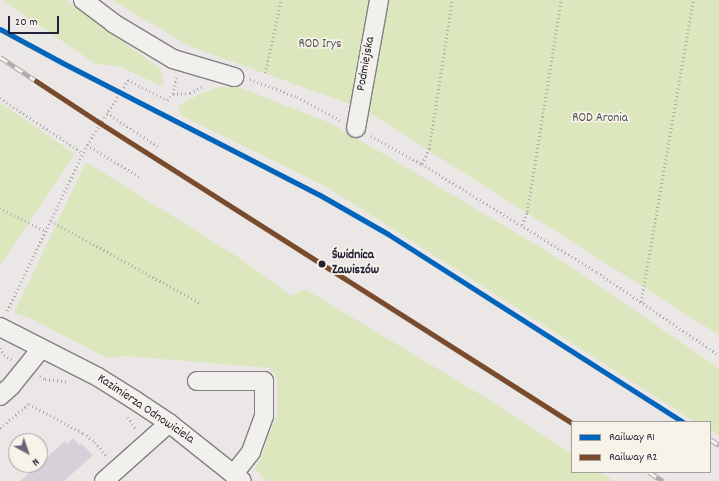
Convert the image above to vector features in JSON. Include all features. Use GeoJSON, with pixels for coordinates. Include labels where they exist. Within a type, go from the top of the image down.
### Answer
{"type":"FeatureCollection","features":[{"type":"Feature","properties":{"kind":"street"},"geometry":{"type":"LineString","coordinates":[[83,0],[113,23],[173,59],[234,77]]}},
{"type":"Feature","properties":{"kind":"street","name":"Podmiejska"},"geometry":{"type":"LineString","coordinates":[[356,128],[379,0]]}},
{"type":"Feature","properties":{"kind":"street","name":"Kazimierza Odnowiciela"},"geometry":{"type":"LineString","coordinates":[[3,321],[42,348],[98,377],[169,423],[238,478]]}},
{"type":"Feature","properties":{"kind":"street"},"geometry":{"type":"LineString","coordinates":[[0,396],[42,348]]}},
{"type":"Feature","properties":{"kind":"street"},"geometry":{"type":"LineString","coordinates":[[197,381],[264,381],[264,416],[251,452],[238,478]]}},
{"type":"Feature","properties":{"kind":"street"},"geometry":{"type":"LineString","coordinates":[[104,481],[169,423]]}},
{"type":"Feature","properties":{"kind":"path"},"geometry":{"type":"LineString","coordinates":[[265,73],[281,0]]}},
{"type":"Feature","properties":{"kind":"path"},"geometry":{"type":"LineString","coordinates":[[422,164],[429,149],[452,0]]}},
{"type":"Feature","properties":{"kind":"path"},"geometry":{"type":"LineString","coordinates":[[522,225],[527,212],[561,0]]}},
{"type":"Feature","properties":{"kind":"path"},"geometry":{"type":"LineString","coordinates":[[641,302],[693,0]]}},
{"type":"Feature","properties":{"kind":"path"},"geometry":{"type":"LineString","coordinates":[[234,77],[250,79],[297,97],[422,164],[597,272],[719,355]]}},
{"type":"Feature","properties":{"kind":"path"},"geometry":{"type":"LineString","coordinates":[[3,321],[87,145],[128,80],[167,100],[173,94],[190,93],[208,84]]}},
{"type":"Feature","properties":{"kind":"path"},"geometry":{"type":"LineString","coordinates":[[0,98],[83,154]]}},
{"type":"Feature","properties":{"kind":"path"},"geometry":{"type":"LineString","coordinates":[[107,113],[159,147]]}},
{"type":"Feature","properties":{"kind":"path"},"geometry":{"type":"LineString","coordinates":[[87,145],[140,177]]}},
{"type":"Feature","properties":{"kind":"path"},"geometry":{"type":"LineString","coordinates":[[0,208],[46,231]]}},
{"type":"Feature","properties":{"kind":"path"},"geometry":{"type":"LineString","coordinates":[[51,221],[202,304]]}},
{"type":"Feature","properties":{"kind":"path"},"geometry":{"type":"LineString","coordinates":[[0,348],[4,355],[45,379],[74,383]]}},
{"type":"Feature","properties":{"kind":"path"},"geometry":{"type":"LineString","coordinates":[[0,428],[29,404],[83,433],[95,442],[109,458]]}},
{"type":"Feature","properties":{"kind":"path"},"geometry":{"type":"LineString","coordinates":[[125,411],[133,427],[150,440]]}},
{"type":"Feature","properties":{"kind":"green space"},"geometry":{"type":"Polygon","coordinates":[[[1,0],[65,0],[161,69],[164,87],[118,66],[96,64],[1,0]]]}},
{"type":"Feature","properties":{"kind":"green space","name":"ROD Irys"},"geometry":{"type":"Polygon","coordinates":[[[112,0],[374,0],[355,106],[189,46],[112,0]]]}},
{"type":"Feature","properties":{"kind":"green space","name":"ROD Aronia"},"geometry":{"type":"Polygon","coordinates":[[[389,0],[719,0],[719,335],[368,112],[389,0]]]}},
{"type":"Feature","properties":{"kind":"green space"},"geometry":{"type":"Polygon","coordinates":[[[236,86],[330,123],[550,253],[719,368],[719,435],[711,431],[711,421],[693,421],[327,187],[182,116],[178,106],[204,92],[218,87],[236,86]]]}},
{"type":"Feature","properties":{"kind":"green space"},"geometry":{"type":"Polygon","coordinates":[[[0,103],[75,154],[0,266],[0,103]]]}},
{"type":"Feature","properties":{"kind":"green space"},"geometry":{"type":"Polygon","coordinates":[[[86,162],[241,259],[291,296],[305,289],[481,395],[571,453],[571,473],[602,473],[614,481],[266,481],[255,469],[277,413],[277,379],[270,368],[125,356],[107,358],[34,320],[14,313],[86,162]]]}},
{"type":"Feature","properties":{"kind":"building"},"geometry":{"type":"Polygon","coordinates":[[[73,438],[79,445],[81,443],[93,455],[64,481],[20,481],[29,473],[48,473],[48,456],[65,441],[67,444],[73,438]]]}},
{"type":"Feature","properties":{"kind":"railway"},"geometry":{"type":"LineString","coordinates":[[0,29],[61,62],[320,195],[388,234],[681,421]]}},
{"type":"Feature","properties":{"kind":"railway"},"geometry":{"type":"LineString","coordinates":[[0,57],[100,123],[571,422]]}},
{"type":"Feature","properties":{"kind":"railway"},"geometry":{"type":"LineString","coordinates":[[711,440],[719,445]]}},
{"type":"Feature","properties":{"kind":"railway"},"geometry":{"type":"LineString","coordinates":[[651,473],[663,481]]}},
{"type":"Feature","properties":{"kind":"rail line","name":"R1"},"geometry":{"type":"LineString","coordinates":[[0,29],[61,62],[320,195],[388,234],[681,421]]}},
{"type":"Feature","properties":{"kind":"rail line","name":"R2"},"geometry":{"type":"LineString","coordinates":[[36,81],[571,422]]}},
{"type":"Feature","properties":{"kind":"place","name":"Świdnica Zawiszów"},"geometry":{"type":"Point","coordinates":[322,264]}}]}
